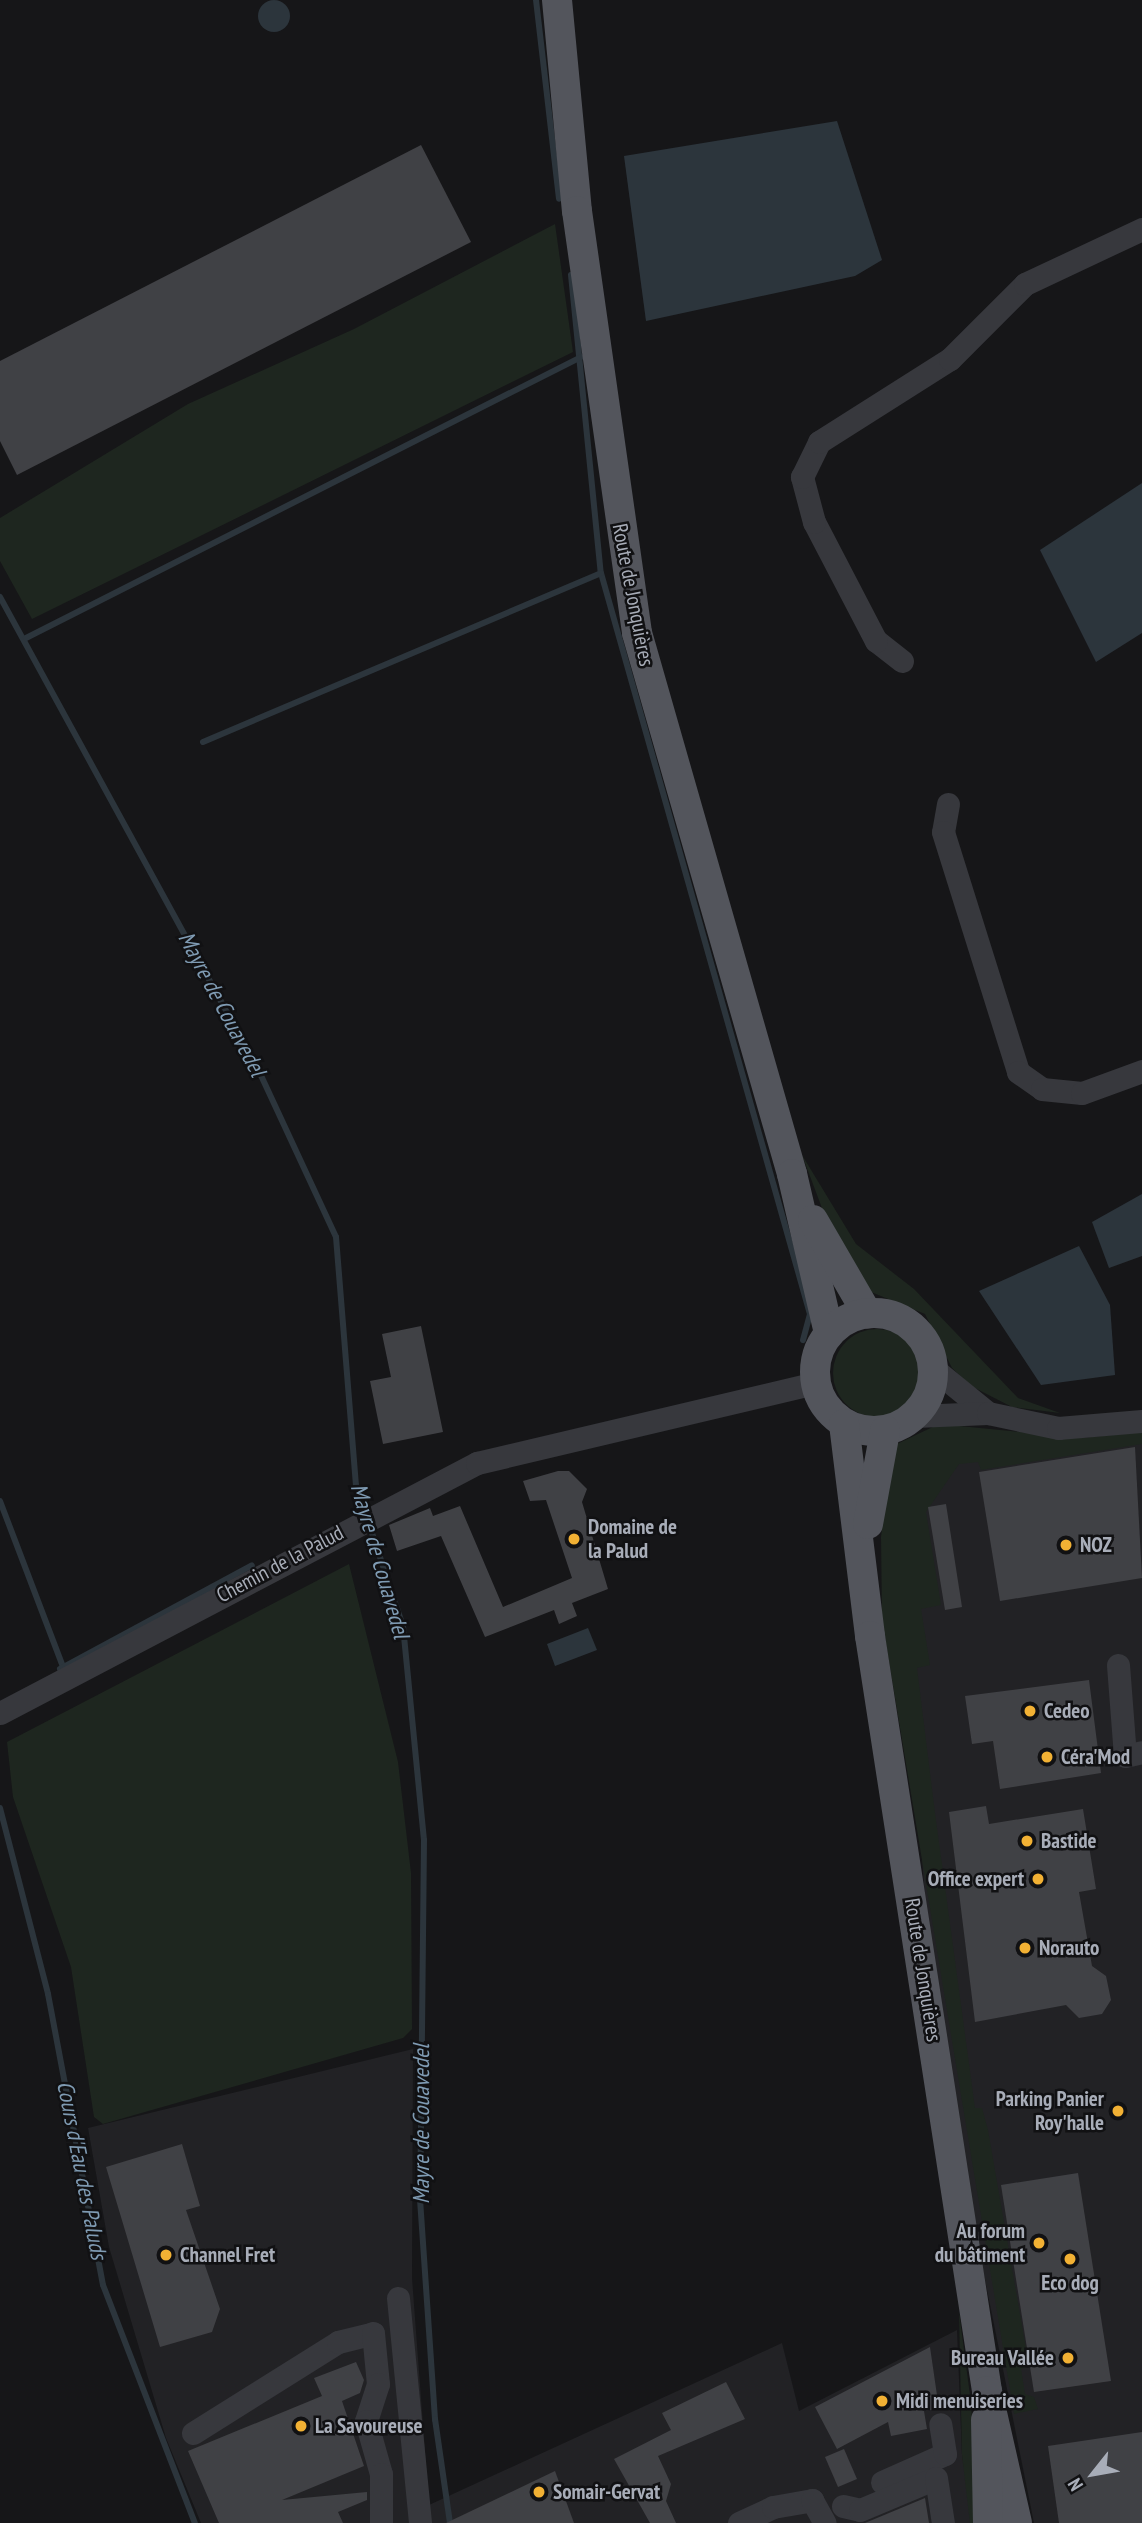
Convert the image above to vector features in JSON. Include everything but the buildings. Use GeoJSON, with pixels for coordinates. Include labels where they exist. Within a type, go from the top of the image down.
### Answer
{"type":"FeatureCollection","features":[{"type":"Feature","properties":{"kind":"main road","name":"Route de Jonquières"},"geometry":{"type":"LineString","coordinates":[[557,0],[578,223],[638,633],[792,1174],[829,1333]]}},
{"type":"Feature","properties":{"kind":"main road","name":"Route de Jonquières"},"geometry":{"type":"LineString","coordinates":[[792,1174],[836,1267],[867,1313]]}},
{"type":"Feature","properties":{"kind":"main road"},"geometry":{"type":"LineString","coordinates":[[867,1313],[912,1327],[934,1368],[926,1403],[915,1416],[885,1431],[844,1424],[822,1401],[815,1383],[820,1348],[829,1333],[867,1313]]}},
{"type":"Feature","properties":{"kind":"main road","name":"Route de Jonquières"},"geometry":{"type":"LineString","coordinates":[[844,1424],[864,1549],[870,1636],[987,2391],[1017,2523]]}},
{"type":"Feature","properties":{"kind":"main road","name":"Route de Jonquières"},"geometry":{"type":"LineString","coordinates":[[864,1549],[885,1431]]}},
{"type":"Feature","properties":{"kind":"main road","name":"Route de Jonquières"},"geometry":{"type":"LineString","coordinates":[[987,2391],[988,2523]]}},
{"type":"Feature","properties":{"kind":"street"},"geometry":{"type":"LineString","coordinates":[[902,661],[876,641],[814,522],[802,477],[819,442],[950,359],[1025,284],[1142,229]]}},
{"type":"Feature","properties":{"kind":"street"},"geometry":{"type":"LineString","coordinates":[[948,804],[943,832],[1018,1072],[1042,1089],[1082,1093],[1142,1071]]}},
{"type":"Feature","properties":{"kind":"street"},"geometry":{"type":"LineString","coordinates":[[934,1368],[988,1413]]}},
{"type":"Feature","properties":{"kind":"street","name":"Chemin de la Palud"},"geometry":{"type":"LineString","coordinates":[[0,1713],[341,1531],[477,1463],[815,1383]]}},
{"type":"Feature","properties":{"kind":"street"},"geometry":{"type":"LineString","coordinates":[[915,1416],[988,1413],[1058,1428],[1142,1421]]}},
{"type":"Feature","properties":{"kind":"street"},"geometry":{"type":"LineString","coordinates":[[1118,1665],[1125,1756],[1142,1752]]}},
{"type":"Feature","properties":{"kind":"street"},"geometry":{"type":"LineString","coordinates":[[398,2298],[420,2523]]}},
{"type":"Feature","properties":{"kind":"street"},"geometry":{"type":"LineString","coordinates":[[193,2434],[338,2342],[373,2333],[378,2384],[366,2421],[381,2474],[381,2523]]}},
{"type":"Feature","properties":{"kind":"street"},"geometry":{"type":"LineString","coordinates":[[882,2482],[945,2454],[940,2424]]}},
{"type":"Feature","properties":{"kind":"street"},"geometry":{"type":"LineString","coordinates":[[843,2506],[860,2510],[936,2478],[943,2523]]}},
{"type":"Feature","properties":{"kind":"street"},"geometry":{"type":"LineString","coordinates":[[739,2523],[773,2507],[812,2500],[825,2523]]}},
{"type":"Feature","properties":{"kind":"shaded area"},"geometry":{"type":"Polygon","coordinates":[[[274,0],[285,5],[290,16],[285,27],[274,32],[263,27],[258,16],[263,5],[274,0]]]}},
{"type":"Feature","properties":{"kind":"shaded area"},"geometry":{"type":"Polygon","coordinates":[[[837,121],[882,260],[855,276],[646,321],[624,156],[837,121]]]}},
{"type":"Feature","properties":{"kind":"shaded area"},"geometry":{"type":"Polygon","coordinates":[[[555,224],[573,352],[32,619],[0,561],[0,518],[188,404],[354,329],[555,224]]]}},
{"type":"Feature","properties":{"kind":"shaded area"},"geometry":{"type":"Polygon","coordinates":[[[1142,483],[1142,633],[1096,662],[1040,550],[1142,483]]]}},
{"type":"Feature","properties":{"kind":"shaded area"},"geometry":{"type":"Polygon","coordinates":[[[802,1155],[856,1244],[914,1289],[1018,1398],[1060,1413],[1012,1407],[971,1386],[952,1368],[925,1314],[871,1292],[828,1224],[802,1155]]]}},
{"type":"Feature","properties":{"kind":"shaded area"},"geometry":{"type":"Polygon","coordinates":[[[1142,1194],[1142,1256],[1109,1268],[1092,1222],[1142,1194]]]}},
{"type":"Feature","properties":{"kind":"shaded area"},"geometry":{"type":"Polygon","coordinates":[[[1079,1246],[1110,1305],[1115,1375],[1041,1385],[979,1291],[1079,1246]]]}},
{"type":"Feature","properties":{"kind":"shaded area"},"geometry":{"type":"Polygon","coordinates":[[[877,1329],[902,1336],[914,1348],[921,1373],[914,1398],[902,1410],[877,1417],[852,1410],[840,1398],[833,1373],[840,1348],[852,1336],[877,1329]]]}},
{"type":"Feature","properties":{"kind":"shaded area"},"geometry":{"type":"Polygon","coordinates":[[[939,1424],[1082,1438],[1142,1432],[1142,1444],[981,1470],[978,1462],[959,1464],[926,1512],[941,1605],[921,1609],[930,1665],[917,1668],[935,1813],[975,2108],[982,2108],[988,2130],[1029,2366],[1021,2369],[1025,2394],[1034,2397],[1038,2409],[1014,2414],[882,1619],[881,1537],[891,1453],[897,1444],[939,1424]]]}},
{"type":"Feature","properties":{"kind":"shaded area"},"geometry":{"type":"Polygon","coordinates":[[[1142,1434],[1142,2523],[1034,2523],[978,2245],[925,1897],[891,1453],[1142,1434]]]}},
{"type":"Feature","properties":{"kind":"shaded area"},"geometry":{"type":"Polygon","coordinates":[[[349,1564],[398,1762],[411,1873],[412,2029],[403,2038],[103,2124],[94,2117],[71,1967],[13,1797],[7,1742],[349,1564]]]}},
{"type":"Feature","properties":{"kind":"shaded area"},"geometry":{"type":"Polygon","coordinates":[[[588,1628],[597,1650],[555,1666],[547,1644],[588,1628]]]}},
{"type":"Feature","properties":{"kind":"shaded area"},"geometry":{"type":"Polygon","coordinates":[[[413,2049],[412,2278],[429,2505],[782,2343],[799,2411],[957,2330],[962,2455],[973,2523],[201,2523],[166,2438],[109,2247],[88,2128],[413,2049]]]}},
{"type":"Feature","properties":{"kind":"shaded area"},"geometry":{"type":"Polygon","coordinates":[[[959,2312],[971,2403],[978,2523],[970,2523],[962,2455],[959,2312]]]}},
{"type":"Feature","properties":{"kind":"waterway"},"geometry":{"type":"LineString","coordinates":[[536,0],[559,199]]}},
{"type":"Feature","properties":{"kind":"waterway"},"geometry":{"type":"LineString","coordinates":[[571,275],[601,573],[810,1314],[803,1340]]}},
{"type":"Feature","properties":{"kind":"waterway"},"geometry":{"type":"LineString","coordinates":[[26,638],[581,357]]}},
{"type":"Feature","properties":{"kind":"waterway"},"geometry":{"type":"LineString","coordinates":[[203,742],[601,573]]}},
{"type":"Feature","properties":{"kind":"waterway","name":"Mayre de Couavedel"},"geometry":{"type":"LineString","coordinates":[[0,597],[258,1069],[336,1237],[356,1485],[403,1626],[424,1840],[420,2199],[435,2419],[450,2523]]}},
{"type":"Feature","properties":{"kind":"waterway"},"geometry":{"type":"LineString","coordinates":[[0,1501],[63,1667]]}},
{"type":"Feature","properties":{"kind":"waterway"},"geometry":{"type":"LineString","coordinates":[[60,1669],[252,1565]]}},
{"type":"Feature","properties":{"kind":"waterway","name":"Cours d'Eau des Paluds"},"geometry":{"type":"LineString","coordinates":[[0,1808],[48,1994],[103,2285],[195,2523]]}},
{"type":"Feature","properties":{"kind":"place","name":"Domaine de la Palud"},"geometry":{"type":"Point","coordinates":[574,1539]}},
{"type":"Feature","properties":{"kind":"place","name":"NOZ"},"geometry":{"type":"Point","coordinates":[1066,1545]}},
{"type":"Feature","properties":{"kind":"place","name":"Cedeo"},"geometry":{"type":"Point","coordinates":[1030,1711]}},
{"type":"Feature","properties":{"kind":"place","name":"Céra'Mod"},"geometry":{"type":"Point","coordinates":[1047,1757]}},
{"type":"Feature","properties":{"kind":"place","name":"Bastide"},"geometry":{"type":"Point","coordinates":[1027,1841]}},
{"type":"Feature","properties":{"kind":"place","name":"Office expert"},"geometry":{"type":"Point","coordinates":[1038,1879]}},
{"type":"Feature","properties":{"kind":"place","name":"Norauto"},"geometry":{"type":"Point","coordinates":[1025,1948]}},
{"type":"Feature","properties":{"kind":"place","name":"Parking Panier Roy'halle"},"geometry":{"type":"Point","coordinates":[1118,2111]}},
{"type":"Feature","properties":{"kind":"place","name":"Au forum du bâtiment"},"geometry":{"type":"Point","coordinates":[1039,2243]}},
{"type":"Feature","properties":{"kind":"place","name":"Channel Fret"},"geometry":{"type":"Point","coordinates":[166,2255]}},
{"type":"Feature","properties":{"kind":"place","name":"Eco dog"},"geometry":{"type":"Point","coordinates":[1070,2259]}},
{"type":"Feature","properties":{"kind":"place","name":"Bureau Vallée"},"geometry":{"type":"Point","coordinates":[1068,2358]}},
{"type":"Feature","properties":{"kind":"place","name":"Midi menuiseries"},"geometry":{"type":"Point","coordinates":[882,2401]}},
{"type":"Feature","properties":{"kind":"place","name":"La Savoureuse"},"geometry":{"type":"Point","coordinates":[301,2426]}},
{"type":"Feature","properties":{"kind":"place","name":"Somair-Gervat"},"geometry":{"type":"Point","coordinates":[539,2492]}}]}
